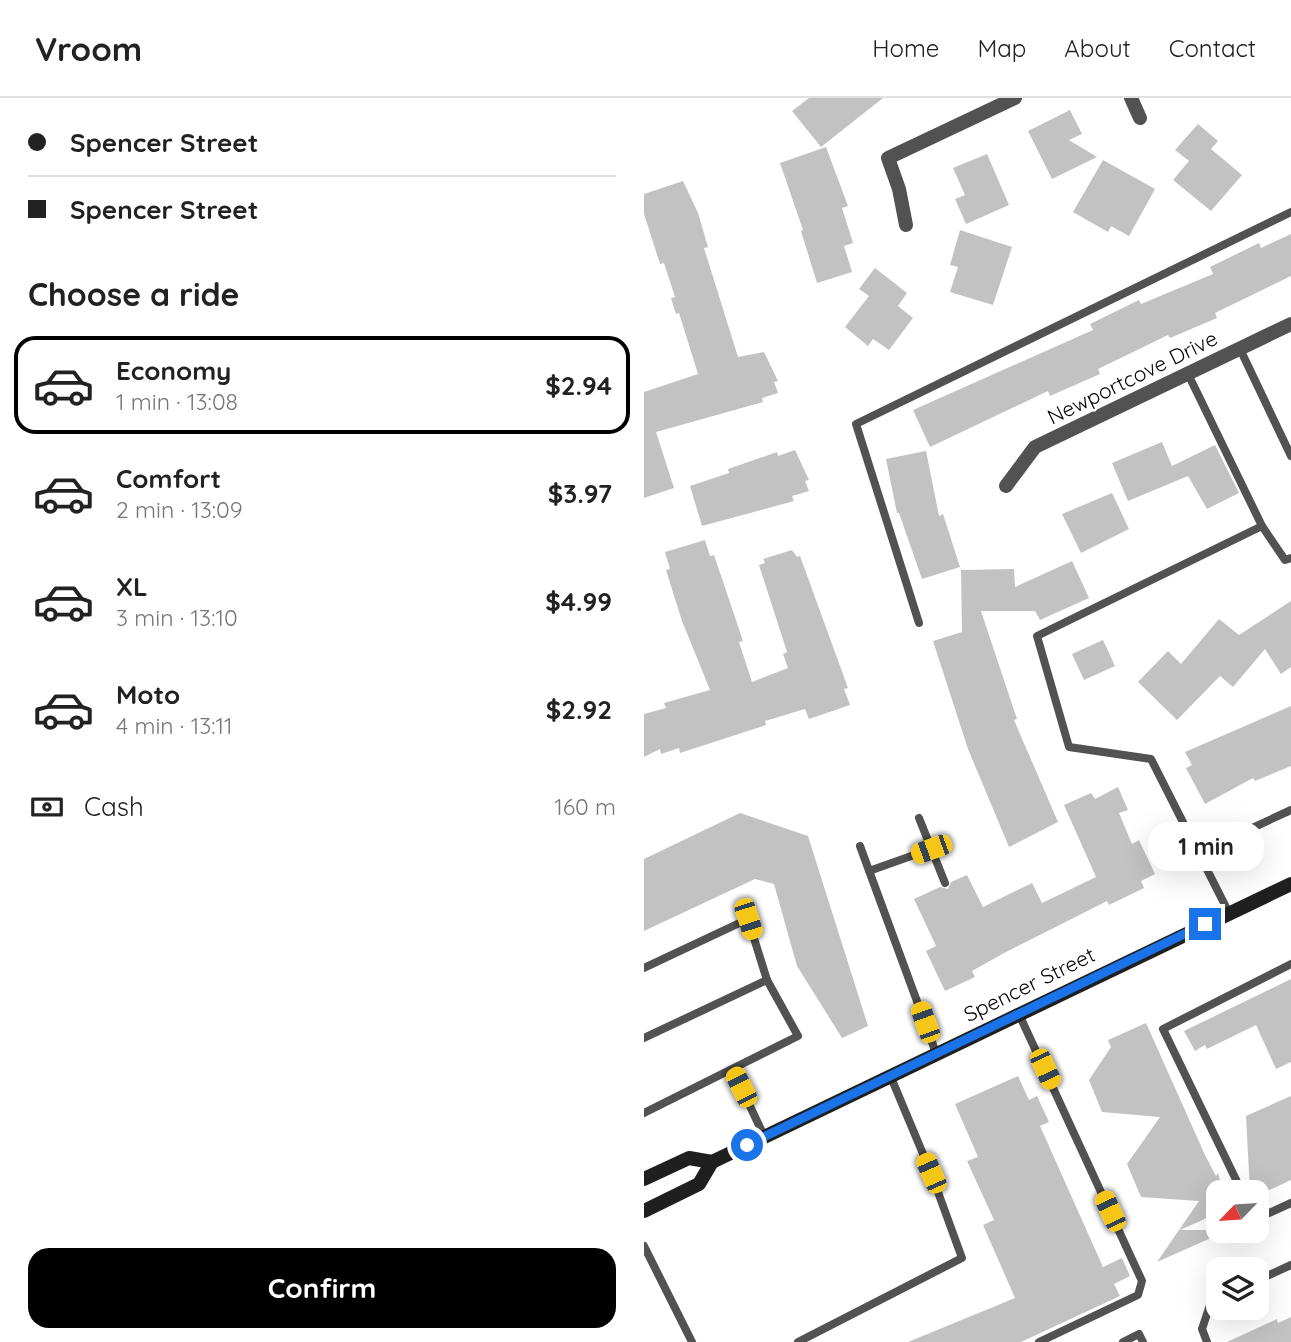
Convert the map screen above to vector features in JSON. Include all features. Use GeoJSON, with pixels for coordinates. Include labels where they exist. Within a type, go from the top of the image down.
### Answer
{"type":"FeatureCollection","features":[{"type":"Feature","properties":{"kind":"street"},"geometry":{"type":"LineString","coordinates":[[906,225],[899,189],[888,158],[1015,98]]}},
{"type":"Feature","properties":{"kind":"street"},"geometry":{"type":"LineString","coordinates":[[1131,98],[1140,118]]}},
{"type":"Feature","properties":{"kind":"street","name":"Newportcove Drive"},"geometry":{"type":"LineString","coordinates":[[1006,486],[1035,447],[1291,324]]}},
{"type":"Feature","properties":{"kind":"street","name":"Spencer Street"},"geometry":{"type":"LineString","coordinates":[[644,1211],[699,1184],[712,1162],[1018,1012],[1291,884]]}},
{"type":"Feature","properties":{"kind":"street","name":"Spencer Street"},"geometry":{"type":"LineString","coordinates":[[644,1179],[689,1158],[712,1162]]}},
{"type":"Feature","properties":{"kind":"lane"},"geometry":{"type":"LineString","coordinates":[[919,623],[856,424],[1291,212]]}},
{"type":"Feature","properties":{"kind":"lane"},"geometry":{"type":"LineString","coordinates":[[1240,349],[1291,456]]}},
{"type":"Feature","properties":{"kind":"lane"},"geometry":{"type":"LineString","coordinates":[[1188,374],[1262,526],[1285,560],[1291,558]]}},
{"type":"Feature","properties":{"kind":"lane"},"geometry":{"type":"LineString","coordinates":[[1229,913],[1151,759],[1069,747],[1037,636],[1262,526]]}},
{"type":"Feature","properties":{"kind":"lane"},"geometry":{"type":"LineString","coordinates":[[1198,853],[1291,810]]}},
{"type":"Feature","properties":{"kind":"lane"},"geometry":{"type":"LineString","coordinates":[[919,818],[945,883]]}},
{"type":"Feature","properties":{"kind":"lane"},"geometry":{"type":"LineString","coordinates":[[860,846],[936,1053]]}},
{"type":"Feature","properties":{"kind":"lane"},"geometry":{"type":"LineString","coordinates":[[869,871],[931,849]]}},
{"type":"Feature","properties":{"kind":"lane"},"geometry":{"type":"LineString","coordinates":[[644,968],[748,919],[767,980],[798,1036],[644,1113]]}},
{"type":"Feature","properties":{"kind":"lane"},"geometry":{"type":"LineString","coordinates":[[1236,1180],[1163,1029],[1291,964]]}},
{"type":"Feature","properties":{"kind":"lane"},"geometry":{"type":"LineString","coordinates":[[644,1038],[767,980]]}},
{"type":"Feature","properties":{"kind":"lane"},"geometry":{"type":"LineString","coordinates":[[1018,1012],[1142,1281],[1138,1296],[1040,1342]]}},
{"type":"Feature","properties":{"kind":"lane"},"geometry":{"type":"LineString","coordinates":[[733,1070],[764,1136]]}},
{"type":"Feature","properties":{"kind":"lane"},"geometry":{"type":"LineString","coordinates":[[798,1342],[962,1258],[931,1173],[890,1075]]}},
{"type":"Feature","properties":{"kind":"lane"},"geometry":{"type":"LineString","coordinates":[[1269,1213],[1291,1203]]}},
{"type":"Feature","properties":{"kind":"lane"},"geometry":{"type":"LineString","coordinates":[[644,1245],[692,1342]]}},
{"type":"Feature","properties":{"kind":"lane"},"geometry":{"type":"LineString","coordinates":[[1269,1275],[1291,1265]]}},
{"type":"Feature","properties":{"kind":"lane"},"geometry":{"type":"LineString","coordinates":[[1206,1317],[1202,1329],[1207,1342]]}},
{"type":"Feature","properties":{"kind":"lane"},"geometry":{"type":"LineString","coordinates":[[1124,1342],[1139,1334],[1143,1342]]}},
{"type":"Feature","properties":{"kind":"building"},"geometry":{"type":"Polygon","coordinates":[[[809,98],[883,98],[821,147],[792,111],[809,98]]]}},
{"type":"Feature","properties":{"kind":"building"},"geometry":{"type":"Polygon","coordinates":[[[1070,110],[1082,134],[1069,140],[1097,157],[1052,179],[1028,131],[1070,110]]]}},
{"type":"Feature","properties":{"kind":"building"},"geometry":{"type":"Polygon","coordinates":[[[1198,124],[1218,141],[1211,149],[1242,175],[1211,211],[1173,180],[1189,161],[1175,150],[1198,124]]]}},
{"type":"Feature","properties":{"kind":"building"},"geometry":{"type":"Polygon","coordinates":[[[826,147],[848,206],[842,208],[853,243],[844,246],[852,272],[817,283],[801,231],[803,230],[780,163],[826,147]]]}},
{"type":"Feature","properties":{"kind":"building"},"geometry":{"type":"Polygon","coordinates":[[[987,154],[1009,205],[966,224],[955,199],[965,195],[953,168],[987,154]]]}},
{"type":"Feature","properties":{"kind":"building"},"geometry":{"type":"Polygon","coordinates":[[[1103,160],[1155,189],[1129,236],[1111,226],[1108,232],[1073,212],[1103,160]]]}},
{"type":"Feature","properties":{"kind":"building"},"geometry":{"type":"Polygon","coordinates":[[[683,181],[698,213],[708,247],[704,248],[738,357],[764,352],[778,381],[774,382],[778,393],[762,398],[763,402],[656,432],[674,488],[644,498],[644,392],[698,374],[679,313],[676,314],[671,298],[675,297],[664,263],[660,264],[644,214],[644,194],[683,181]]]}},
{"type":"Feature","properties":{"kind":"building"},"geometry":{"type":"Polygon","coordinates":[[[960,230],[1012,247],[993,305],[950,292],[958,267],[950,265],[960,230]]]}},
{"type":"Feature","properties":{"kind":"building"},"geometry":{"type":"Polygon","coordinates":[[[1291,234],[1291,276],[1215,313],[1217,318],[1170,338],[1168,335],[1098,369],[1100,374],[1050,396],[1048,391],[930,447],[913,410],[1093,330],[1090,324],[1139,300],[1141,304],[1213,274],[1210,267],[1259,243],[1261,248],[1291,234]]]}},
{"type":"Feature","properties":{"kind":"building"},"geometry":{"type":"Polygon","coordinates":[[[875,268],[907,293],[898,306],[913,318],[889,350],[873,339],[868,346],[845,327],[869,296],[859,289],[875,268]]]}},
{"type":"Feature","properties":{"kind":"building"},"geometry":{"type":"Polygon","coordinates":[[[1162,442],[1172,466],[1215,445],[1239,493],[1207,509],[1188,476],[1128,501],[1112,463],[1162,442]]]}},
{"type":"Feature","properties":{"kind":"building"},"geometry":{"type":"Polygon","coordinates":[[[795,450],[809,480],[805,481],[809,491],[792,496],[794,501],[702,526],[690,486],[777,452],[778,456],[795,450]]]}},
{"type":"Feature","properties":{"kind":"building"},"geometry":{"type":"Polygon","coordinates":[[[926,451],[939,516],[943,514],[960,567],[922,579],[897,513],[886,459],[926,451]]]}},
{"type":"Feature","properties":{"kind":"building"},"geometry":{"type":"Polygon","coordinates":[[[1112,493],[1129,529],[1081,553],[1062,514],[1112,493]]]}},
{"type":"Feature","properties":{"kind":"building"},"geometry":{"type":"Polygon","coordinates":[[[705,540],[710,556],[714,555],[743,641],[739,642],[752,682],[788,668],[783,654],[787,652],[759,565],[765,563],[763,559],[792,550],[797,557],[800,556],[848,688],[844,689],[850,705],[809,719],[805,709],[765,721],[766,725],[680,753],[679,748],[661,754],[660,749],[644,757],[644,714],[666,708],[664,703],[710,690],[682,621],[666,570],[670,569],[665,552],[705,540]]]}},
{"type":"Feature","properties":{"kind":"building"},"geometry":{"type":"Polygon","coordinates":[[[1072,561],[1089,598],[1040,620],[1035,611],[981,611],[1017,719],[1014,720],[1058,822],[1009,847],[968,749],[933,641],[962,632],[961,570],[1014,569],[1015,587],[1072,561]]]}},
{"type":"Feature","properties":{"kind":"building"},"geometry":{"type":"Polygon","coordinates":[[[1291,601],[1291,667],[1281,674],[1265,649],[1233,687],[1220,676],[1177,720],[1138,682],[1168,651],[1181,664],[1219,619],[1239,635],[1291,601]]]}},
{"type":"Feature","properties":{"kind":"building"},"geometry":{"type":"Polygon","coordinates":[[[1103,640],[1115,666],[1084,680],[1072,654],[1103,640]]]}},
{"type":"Feature","properties":{"kind":"building"},"geometry":{"type":"Polygon","coordinates":[[[1291,706],[1291,766],[1255,781],[1253,778],[1205,804],[1186,768],[1192,765],[1185,752],[1291,706]]]}},
{"type":"Feature","properties":{"kind":"building"},"geometry":{"type":"Polygon","coordinates":[[[1118,787],[1128,810],[1119,813],[1132,844],[1139,840],[1155,874],[1141,881],[1144,888],[1109,905],[1107,901],[1004,953],[972,971],[975,977],[945,991],[926,951],[936,946],[914,899],[940,887],[948,889],[951,882],[967,875],[983,907],[1032,883],[1042,903],[1096,877],[1064,805],[1091,793],[1095,799],[1118,787]]]}},
{"type":"Feature","properties":{"kind":"building"},"geometry":{"type":"Polygon","coordinates":[[[740,813],[808,836],[868,1026],[842,1038],[797,966],[774,884],[755,879],[644,931],[644,859],[740,813]]]}},
{"type":"Feature","properties":{"kind":"building"},"geometry":{"type":"Polygon","coordinates":[[[1291,979],[1291,1062],[1276,1069],[1256,1025],[1207,1049],[1205,1045],[1195,1051],[1184,1031],[1291,979]]]}},
{"type":"Feature","properties":{"kind":"building"},"geometry":{"type":"Polygon","coordinates":[[[1146,1023],[1205,1155],[1220,1180],[1206,1180],[1206,1218],[1180,1230],[1206,1230],[1206,1240],[1157,1262],[1199,1201],[1141,1197],[1127,1164],[1160,1117],[1102,1112],[1089,1080],[1111,1047],[1108,1040],[1146,1023]]]}},
{"type":"Feature","properties":{"kind":"building"},"geometry":{"type":"Polygon","coordinates":[[[1018,1076],[1029,1100],[1037,1096],[1049,1122],[1040,1126],[1103,1267],[1122,1258],[1130,1276],[1114,1284],[1120,1296],[1021,1342],[908,1342],[1015,1298],[983,1225],[994,1220],[967,1161],[978,1157],[955,1104],[1018,1076]]]}},
{"type":"Feature","properties":{"kind":"building"},"geometry":{"type":"Polygon","coordinates":[[[1291,1096],[1291,1180],[1269,1190],[1269,1180],[1249,1180],[1246,1116],[1291,1096]]]}},
{"type":"Feature","properties":{"kind":"building"},"geometry":{"type":"Polygon","coordinates":[[[1291,1317],[1291,1342],[1227,1342],[1277,1319],[1278,1323],[1291,1317]]]}},
{"type":"Feature","properties":{"kind":"route"},"geometry":{"type":"LineString","coordinates":[[747,1145],[1205,924]]}}]}
